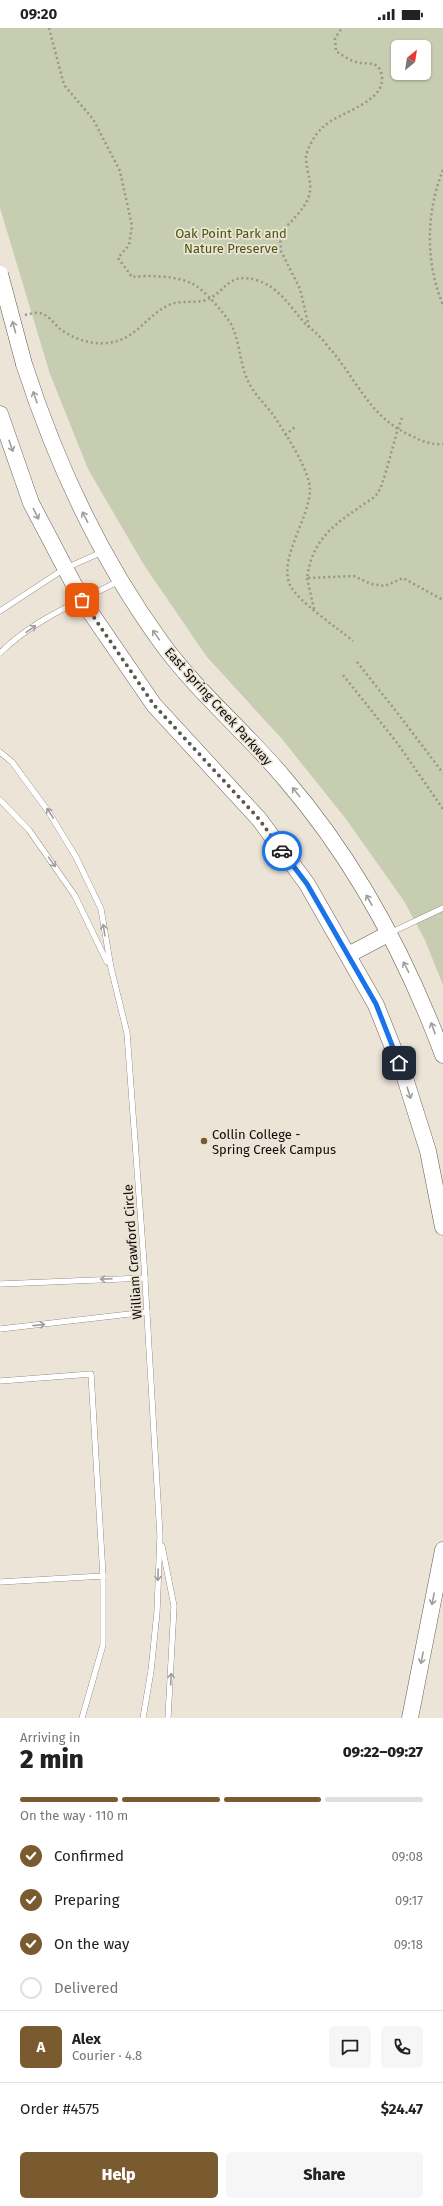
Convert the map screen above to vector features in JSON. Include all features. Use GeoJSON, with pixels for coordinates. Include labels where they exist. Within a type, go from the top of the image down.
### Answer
{"type":"FeatureCollection","features":[{"type":"Feature","properties":{"kind":"main road","name":"East Spring Creek Parkway"},"geometry":{"type":"LineString","coordinates":[[0,274],[24,364],[63,472],[120,580],[131,599],[163,645],[189,676],[246,734],[316,817],[364,891],[388,934],[426,1009],[443,1055]]}},
{"type":"Feature","properties":{"kind":"main road"},"geometry":{"type":"LineString","coordinates":[[0,414],[30,503],[64,569],[82,600],[154,705],[259,819],[307,884],[376,1004],[405,1078],[428,1151],[443,1227]]}},
{"type":"Feature","properties":{"kind":"main road"},"geometry":{"type":"LineString","coordinates":[[348,955],[388,934]]}},
{"type":"Feature","properties":{"kind":"main road"},"geometry":{"type":"LineString","coordinates":[[410,1718],[436,1621],[443,1550]]}},
{"type":"Feature","properties":{"kind":"lane"},"geometry":{"type":"LineString","coordinates":[[0,611],[64,569],[104,551]]}},
{"type":"Feature","properties":{"kind":"lane"},"geometry":{"type":"LineString","coordinates":[[0,653],[10,643],[38,624],[120,580]]}},
{"type":"Feature","properties":{"kind":"lane","name":"William Crawford Circle"},"geometry":{"type":"LineString","coordinates":[[0,748],[2,753],[12,762],[48,811],[76,856],[101,909],[111,968],[127,1033],[145,1278],[160,1536],[157,1612],[152,1671],[143,1718]]}},
{"type":"Feature","properties":{"kind":"lane","name":"William Crawford Circle"},"geometry":{"type":"LineString","coordinates":[[0,800],[29,830],[75,896],[111,968]]}},
{"type":"Feature","properties":{"kind":"lane"},"geometry":{"type":"LineString","coordinates":[[388,934],[443,908]]}},
{"type":"Feature","properties":{"kind":"lane"},"geometry":{"type":"LineString","coordinates":[[0,1284],[145,1278]]}},
{"type":"Feature","properties":{"kind":"lane"},"geometry":{"type":"LineString","coordinates":[[0,1329],[147,1312]]}},
{"type":"Feature","properties":{"kind":"lane"},"geometry":{"type":"LineString","coordinates":[[0,1381],[92,1374],[104,1576],[103,1645],[82,1718]]}},
{"type":"Feature","properties":{"kind":"lane","name":"William Crawford Circle"},"geometry":{"type":"LineString","coordinates":[[160,1536],[174,1606],[168,1718]]}},
{"type":"Feature","properties":{"kind":"lane"},"geometry":{"type":"LineString","coordinates":[[0,1582],[104,1576]]}},
{"type":"Feature","properties":{"kind":"path"},"geometry":{"type":"LineString","coordinates":[[49,28],[64,85],[93,119],[120,171],[132,226],[129,245],[118,258],[132,277],[151,275],[192,283],[209,298],[230,324],[238,344],[241,366],[248,381],[285,435],[308,476],[310,488],[305,513],[290,557],[287,576],[296,594],[353,641]]}},
{"type":"Feature","properties":{"kind":"path"},"geometry":{"type":"LineString","coordinates":[[309,328],[300,289],[281,251],[280,235],[305,206],[309,194],[310,181],[306,157],[314,137],[321,128],[337,115],[368,101],[378,92],[381,83],[380,72],[376,65],[369,62],[361,63],[347,58],[336,51],[335,38],[342,28]]}},
{"type":"Feature","properties":{"kind":"path"},"geometry":{"type":"LineString","coordinates":[[443,170],[436,189],[430,232],[432,263],[443,305]]}},
{"type":"Feature","properties":{"kind":"path"},"geometry":{"type":"LineString","coordinates":[[31,313],[39,312],[44,314],[60,329],[72,336],[89,342],[106,343],[122,339],[139,330],[167,306],[182,301],[204,301],[233,280],[246,278],[259,281],[273,288],[280,294],[309,328],[318,334],[332,351],[361,394],[379,415],[397,429],[420,440],[430,443],[443,444]]}},
{"type":"Feature","properties":{"kind":"path"},"geometry":{"type":"LineString","coordinates":[[314,609],[307,578],[309,564],[322,537],[339,521],[378,494],[397,429],[402,418]]}},
{"type":"Feature","properties":{"kind":"path"},"geometry":{"type":"LineString","coordinates":[[285,435],[294,428]]}},
{"type":"Feature","properties":{"kind":"path"},"geometry":{"type":"LineString","coordinates":[[307,578],[354,576],[371,584],[385,586],[403,578],[443,600]]}},
{"type":"Feature","properties":{"kind":"path"},"geometry":{"type":"LineString","coordinates":[[357,662],[399,714],[443,773]]}},
{"type":"Feature","properties":{"kind":"path"},"geometry":{"type":"LineString","coordinates":[[343,675],[398,744],[443,809]]}},
{"type":"Feature","properties":{"kind":"green space","name":"Oak Point Park and Nature Preserve"},"geometry":{"type":"Polygon","coordinates":[[[0,28],[443,28],[443,985],[425,940],[404,901],[346,819],[282,739],[207,657],[144,565],[88,469],[50,374],[0,208],[0,28]]]}},
{"type":"Feature","properties":{"kind":"way so far"},"geometry":{"type":"LineString","coordinates":[[82,600],[154,705],[259,819],[282,851]]}},
{"type":"Feature","properties":{"kind":"place","name":"Collin College - Spring Creek Campus"},"geometry":{"type":"Point","coordinates":[204,1141]}},
{"type":"Feature","properties":{"kind":"route"},"geometry":{"type":"LineString","coordinates":[[282,851],[307,884],[376,1004],[399,1063]]}}]}
